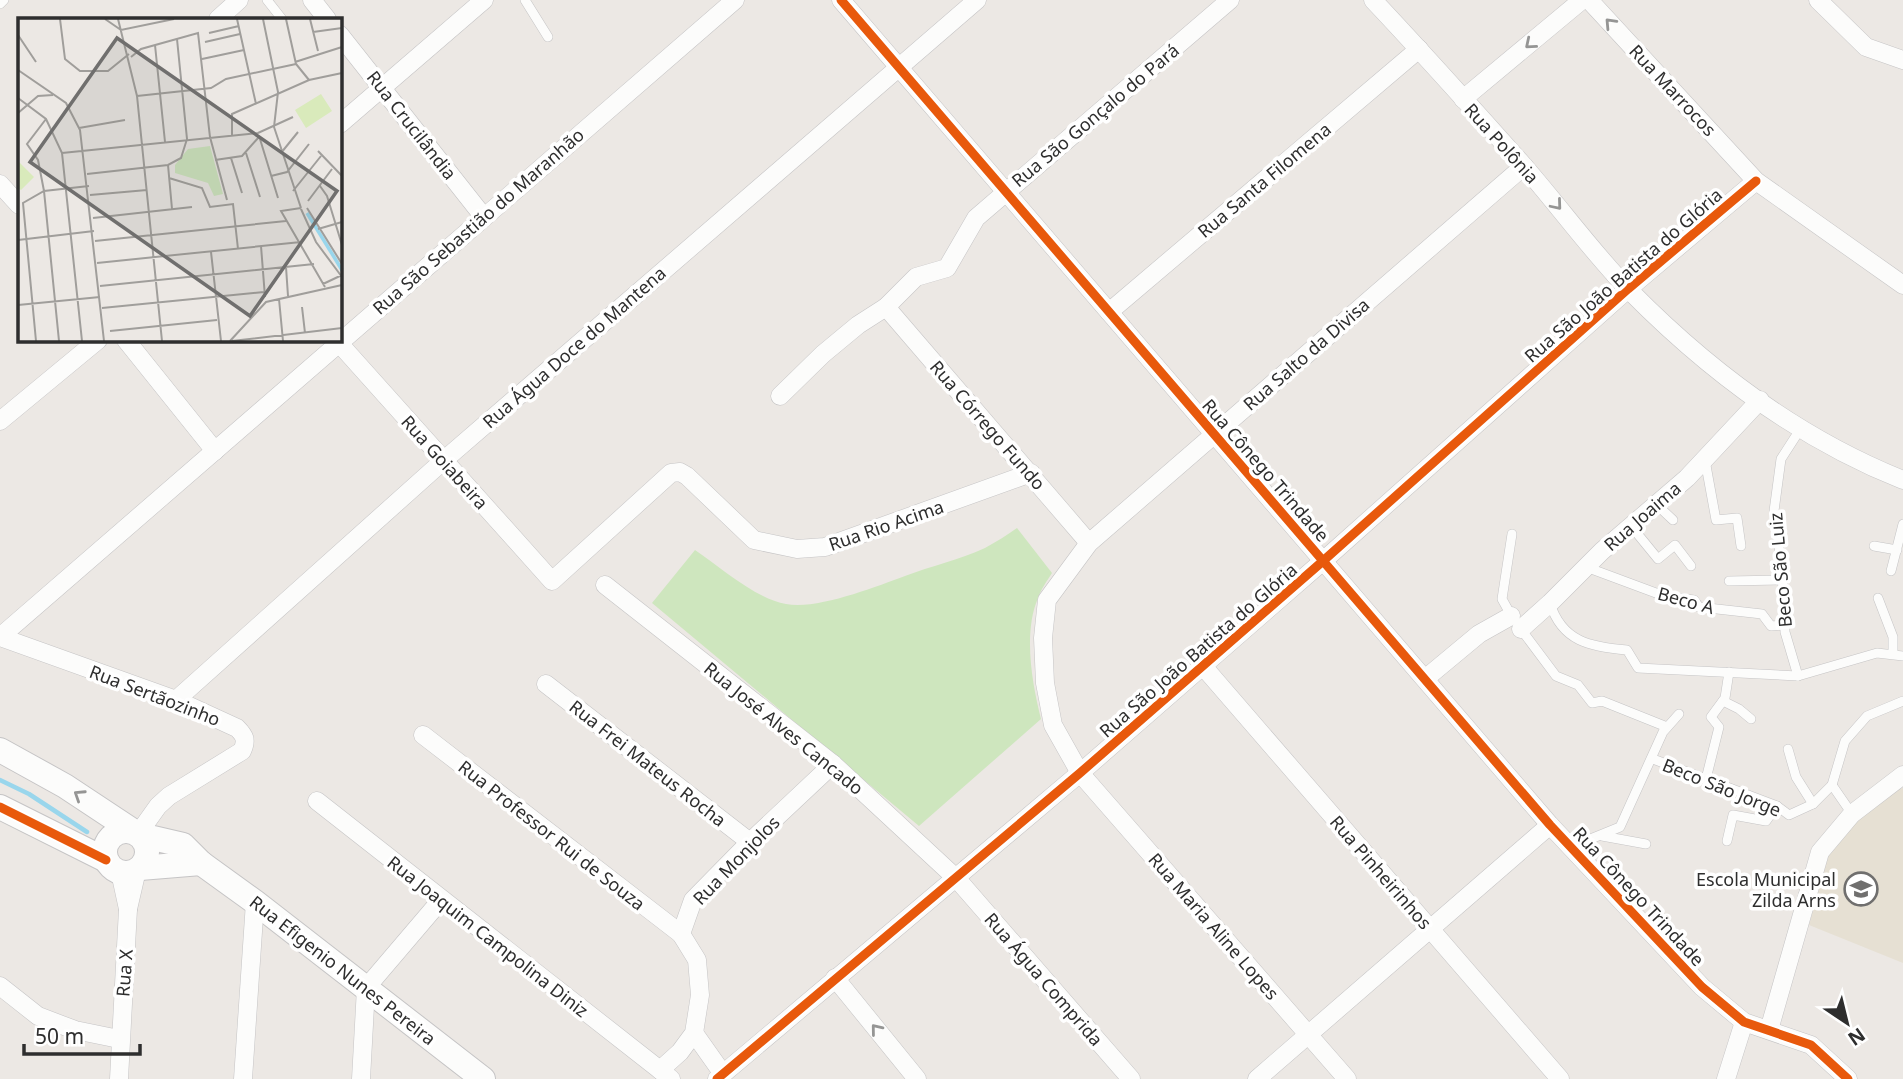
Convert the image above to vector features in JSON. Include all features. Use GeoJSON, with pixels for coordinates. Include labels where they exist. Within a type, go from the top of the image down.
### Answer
{"type":"FeatureCollection","features":[{"type":"Feature","properties":{"kind":"street"},"geometry":{"type":"LineString","coordinates":[[312,0],[326,18]]}},
{"type":"Feature","properties":{"kind":"street"},"geometry":{"type":"LineString","coordinates":[[341,123],[484,0]]}},
{"type":"Feature","properties":{"kind":"street","name":"Rua São Sebastião do Maranhão"},"geometry":{"type":"LineString","coordinates":[[341,339],[734,0]]}},
{"type":"Feature","properties":{"kind":"street","name":"Rua Cônego Trindade"},"geometry":{"type":"LineString","coordinates":[[841,0],[1550,825],[1702,987],[1744,1022],[1811,1045],[1848,1079]]}},
{"type":"Feature","properties":{"kind":"street","name":"Rua Água Doce do Mantena"},"geometry":{"type":"LineString","coordinates":[[176,700],[443,461],[977,0]]}},
{"type":"Feature","properties":{"kind":"street","name":"Rua São Gonçalo do Pará"},"geometry":{"type":"LineString","coordinates":[[780,396],[823,354],[858,325],[886,307],[916,277],[947,268],[976,218],[1230,0]]}},
{"type":"Feature","properties":{"kind":"street","name":"Rua Polônia"},"geometry":{"type":"LineString","coordinates":[[1373,0],[1524,166],[1628,289],[1682,342],[1745,391],[1801,428],[1881,472],[1903,480]]}},
{"type":"Feature","properties":{"kind":"street"},"geometry":{"type":"LineString","coordinates":[[1463,99],[1582,0]]}},
{"type":"Feature","properties":{"kind":"street","name":"Rua Marrocos"},"geometry":{"type":"LineString","coordinates":[[1590,0],[1756,181],[1903,285]]}},
{"type":"Feature","properties":{"kind":"street"},"geometry":{"type":"LineString","coordinates":[[1818,0],[1866,47],[1903,60]]}},
{"type":"Feature","properties":{"kind":"street","name":"Rua Crucilândia"},"geometry":{"type":"LineString","coordinates":[[341,36],[483,216]]}},
{"type":"Feature","properties":{"kind":"street","name":"Rua Santa Filomena"},"geometry":{"type":"LineString","coordinates":[[1109,312],[1419,49]]}},
{"type":"Feature","properties":{"kind":"street","name":"Rua Salto da Divisa"},"geometry":{"type":"LineString","coordinates":[[1080,774],[1053,725],[1045,683],[1043,638],[1047,600],[1089,543],[1524,166]]}},
{"type":"Feature","properties":{"kind":"street","name":"Rua São João Batista do Glória"},"geometry":{"type":"LineString","coordinates":[[720,1076],[1080,774],[1628,289],[1756,181]]}},
{"type":"Feature","properties":{"kind":"street"},"geometry":{"type":"LineString","coordinates":[[0,184],[17,199]]}},
{"type":"Feature","properties":{"kind":"street","name":"Rua Córrego Fundo"},"geometry":{"type":"LineString","coordinates":[[886,307],[1089,543]]}},
{"type":"Feature","properties":{"kind":"street"},"geometry":{"type":"LineString","coordinates":[[0,421],[97,341]]}},
{"type":"Feature","properties":{"kind":"street"},"geometry":{"type":"LineString","coordinates":[[127,341],[215,451]]}},
{"type":"Feature","properties":{"kind":"street","name":"Rua São Sebastião do Maranhão"},"geometry":{"type":"LineString","coordinates":[[0,637],[338,342]]}},
{"type":"Feature","properties":{"kind":"street","name":"Rua Goiabeira"},"geometry":{"type":"LineString","coordinates":[[338,342],[552,581],[671,473],[680,472]]}},
{"type":"Feature","properties":{"kind":"street","name":"Rua Joaima"},"geometry":{"type":"LineString","coordinates":[[1426,678],[1479,634],[1516,622],[1550,603],[1705,458],[1760,400]]}},
{"type":"Feature","properties":{"kind":"street","name":"Rua Rio Acima"},"geometry":{"type":"LineString","coordinates":[[680,472],[754,540],[797,549],[825,547],[1031,473]]}},
{"type":"Feature","properties":{"kind":"street","name":"Rua José Alves Cancado"},"geometry":{"type":"LineString","coordinates":[[605,585],[833,764],[957,879]]}},
{"type":"Feature","properties":{"kind":"street","name":"Rua Sertãozinho"},"geometry":{"type":"LineString","coordinates":[[0,637],[176,700],[237,728],[244,735],[246,743],[242,751],[169,796],[158,806],[138,834]]}},
{"type":"Feature","properties":{"kind":"street","name":"Rua Pinheirinhos"},"geometry":{"type":"LineString","coordinates":[[1202,665],[1560,1079]]}},
{"type":"Feature","properties":{"kind":"street","name":"Rua Frei Mateus Rocha"},"geometry":{"type":"LineString","coordinates":[[546,684],[750,842]]}},
{"type":"Feature","properties":{"kind":"street","name":"Rua Professor Rui de Souza"},"geometry":{"type":"LineString","coordinates":[[423,735],[681,934]]}},
{"type":"Feature","properties":{"kind":"street"},"geometry":{"type":"LineString","coordinates":[[0,750],[65,786],[138,834],[145,841],[148,855],[126,867]]}},
{"type":"Feature","properties":{"kind":"street","name":"Rua Monjolos"},"geometry":{"type":"LineString","coordinates":[[681,934],[692,900],[833,764]]}},
{"type":"Feature","properties":{"kind":"street","name":"Rua Maria Aline Lopes"},"geometry":{"type":"LineString","coordinates":[[1080,774],[1347,1079]]}},
{"type":"Feature","properties":{"kind":"street"},"geometry":{"type":"LineString","coordinates":[[1769,1030],[1821,852],[1852,814],[1903,775]]}},
{"type":"Feature","properties":{"kind":"street","name":"Rua Joaquim Campolina Diniz"},"geometry":{"type":"LineString","coordinates":[[317,801],[665,1075]]}},
{"type":"Feature","properties":{"kind":"street"},"geometry":{"type":"LineString","coordinates":[[0,807],[126,867],[201,863]]}},
{"type":"Feature","properties":{"kind":"street"},"geometry":{"type":"LineString","coordinates":[[1257,1079],[1550,825]]}},
{"type":"Feature","properties":{"kind":"street"},"geometry":{"type":"LineString","coordinates":[[126,867],[105,847],[112,836],[124,830],[138,834]]}},
{"type":"Feature","properties":{"kind":"street","name":"Rua Efigenio Nunes Pereira"},"geometry":{"type":"LineString","coordinates":[[138,834],[183,845],[201,863],[482,1079]]}},
{"type":"Feature","properties":{"kind":"street","name":"Rua X"},"geometry":{"type":"LineString","coordinates":[[119,1079],[128,909],[126,867]]}},
{"type":"Feature","properties":{"kind":"street","name":"Rua Água Comprida"},"geometry":{"type":"LineString","coordinates":[[957,879],[1131,1079]]}},
{"type":"Feature","properties":{"kind":"street"},"geometry":{"type":"LineString","coordinates":[[361,1079],[366,988],[441,900]]}},
{"type":"Feature","properties":{"kind":"street"},"geometry":{"type":"LineString","coordinates":[[243,1079],[255,902]]}},
{"type":"Feature","properties":{"kind":"street"},"geometry":{"type":"LineString","coordinates":[[665,1075],[694,1033],[700,995],[697,960],[681,934]]}},
{"type":"Feature","properties":{"kind":"street"},"geometry":{"type":"LineString","coordinates":[[835,978],[917,1079]]}},
{"type":"Feature","properties":{"kind":"street"},"geometry":{"type":"LineString","coordinates":[[0,986],[38,1016],[75,1030],[120,1039]]}},
{"type":"Feature","properties":{"kind":"street"},"geometry":{"type":"LineString","coordinates":[[1726,1079],[1744,1022]]}},
{"type":"Feature","properties":{"kind":"street"},"geometry":{"type":"LineString","coordinates":[[694,1033],[720,1076]]}},
{"type":"Feature","properties":{"kind":"lane"},"geometry":{"type":"LineString","coordinates":[[0,4],[4,0]]}},
{"type":"Feature","properties":{"kind":"lane"},"geometry":{"type":"LineString","coordinates":[[267,0],[281,18]]}},
{"type":"Feature","properties":{"kind":"lane"},"geometry":{"type":"LineString","coordinates":[[525,0],[548,37]]}},
{"type":"Feature","properties":{"kind":"lane","name":"Beco São Luiz"},"geometry":{"type":"LineString","coordinates":[[1798,676],[1784,625],[1774,511],[1781,459],[1801,428]]}},
{"type":"Feature","properties":{"kind":"lane"},"geometry":{"type":"LineString","coordinates":[[1705,458],[1716,520],[1737,518],[1741,546]]}},
{"type":"Feature","properties":{"kind":"lane"},"geometry":{"type":"LineString","coordinates":[[1656,504],[1673,520]]}},
{"type":"Feature","properties":{"kind":"lane"},"geometry":{"type":"LineString","coordinates":[[1891,571],[1903,524]]}},
{"type":"Feature","properties":{"kind":"lane"},"geometry":{"type":"LineString","coordinates":[[1631,526],[1658,559],[1675,545],[1692,566]]}},
{"type":"Feature","properties":{"kind":"lane"},"geometry":{"type":"LineString","coordinates":[[1511,534],[1502,599],[1556,676],[1578,685],[1592,703],[1602,701],[1667,727]]}},
{"type":"Feature","properties":{"kind":"lane"},"geometry":{"type":"LineString","coordinates":[[1874,547],[1897,550]]}},
{"type":"Feature","properties":{"kind":"lane","name":"Beco A"},"geometry":{"type":"LineString","coordinates":[[1586,567],[1664,596],[1694,600],[1699,607],[1762,614],[1771,626],[1784,625]]}},
{"type":"Feature","properties":{"kind":"lane"},"geometry":{"type":"LineString","coordinates":[[1729,581],[1782,580]]}},
{"type":"Feature","properties":{"kind":"lane"},"geometry":{"type":"LineString","coordinates":[[1550,603],[1555,619],[1572,635],[1595,648],[1627,650],[1638,668],[1798,676],[1877,653],[1898,655],[1878,598]]}},
{"type":"Feature","properties":{"kind":"lane"},"geometry":{"type":"LineString","coordinates":[[1706,779],[1719,727],[1712,717],[1723,701],[1729,671]]}},
{"type":"Feature","properties":{"kind":"lane"},"geometry":{"type":"LineString","coordinates":[[1723,701],[1751,719]]}},
{"type":"Feature","properties":{"kind":"lane"},"geometry":{"type":"LineString","coordinates":[[1788,749],[1796,777],[1813,804],[1832,785],[1845,741],[1867,716],[1903,702]]}},
{"type":"Feature","properties":{"kind":"lane"},"geometry":{"type":"LineString","coordinates":[[1575,851],[1588,840],[1620,827],[1663,732],[1679,714]]}},
{"type":"Feature","properties":{"kind":"lane","name":"Beco São Jorge"},"geometry":{"type":"LineString","coordinates":[[1653,759],[1777,806],[1790,815],[1813,804]]}},
{"type":"Feature","properties":{"kind":"lane"},"geometry":{"type":"LineString","coordinates":[[1832,785],[1852,814]]}},
{"type":"Feature","properties":{"kind":"lane"},"geometry":{"type":"LineString","coordinates":[[1727,841],[1733,815],[1766,821],[1777,806]]}},
{"type":"Feature","properties":{"kind":"lane"},"geometry":{"type":"LineString","coordinates":[[1600,836],[1646,844]]}},
{"type":"Feature","properties":{"kind":"shaded area","name":"Escola Municipal Zilda Arns"},"geometry":{"type":"Polygon","coordinates":[[[1903,788],[1903,963],[1809,925],[1829,853],[1857,821],[1896,790],[1903,788]]]}},
{"type":"Feature","properties":{"kind":"green space"},"geometry":{"type":"Polygon","coordinates":[[[1017,528],[1052,573],[1039,595],[1031,627],[1030,658],[1041,719],[919,826],[652,603],[695,550],[763,596],[786,604],[799,605],[846,596],[965,556],[985,548],[1017,528]]]}},
{"type":"Feature","properties":{"kind":"waterway"},"geometry":{"type":"LineString","coordinates":[[0,780],[29,794],[87,832]]}},
{"type":"Feature","properties":{"kind":"cycle path"},"geometry":{"type":"LineString","coordinates":[[841,0],[1550,825],[1702,987],[1744,1022],[1811,1045],[1848,1079]]}},
{"type":"Feature","properties":{"kind":"cycle path"},"geometry":{"type":"LineString","coordinates":[[717,1079],[1080,773],[1628,289],[1756,181]]}},
{"type":"Feature","properties":{"kind":"cycle path"},"geometry":{"type":"LineString","coordinates":[[0,807],[106,860]]}},
{"type":"Feature","properties":{"kind":"place","name":"Escola Municipal Zilda Arns"},"geometry":{"type":"Point","coordinates":[1861,889]}}]}
